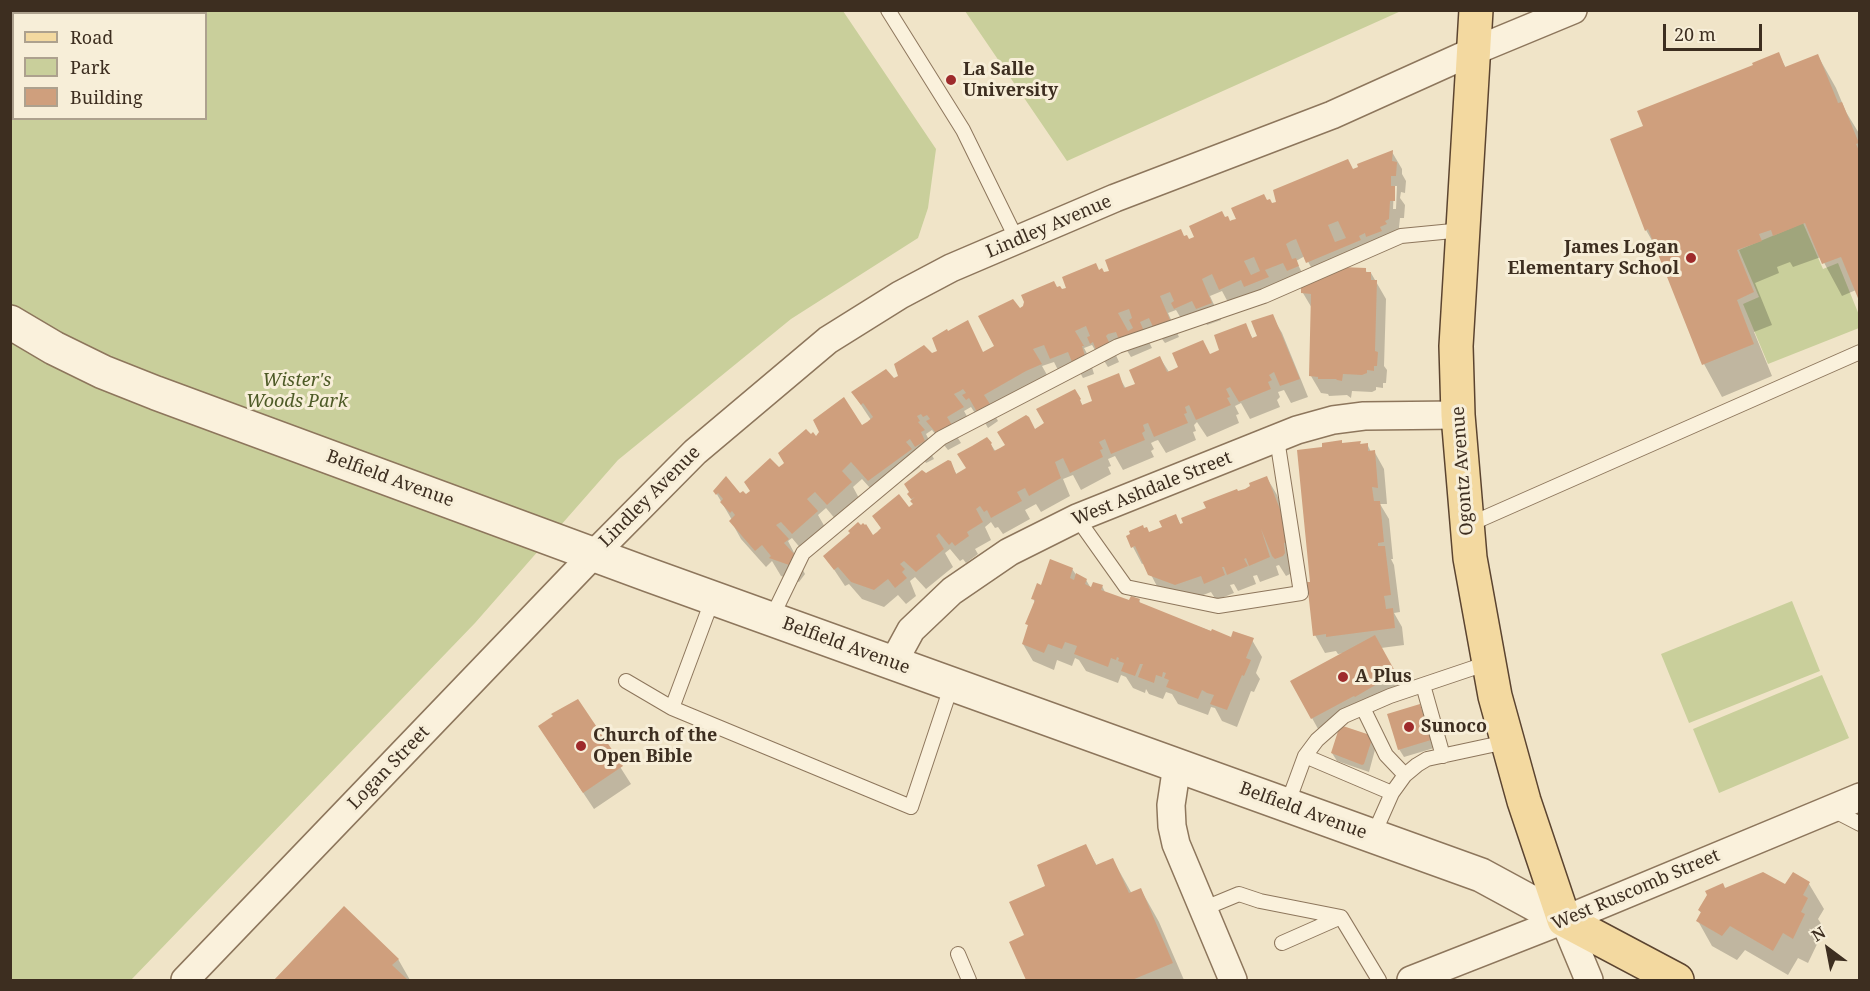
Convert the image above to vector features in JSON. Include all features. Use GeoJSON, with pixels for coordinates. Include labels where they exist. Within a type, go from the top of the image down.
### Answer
{"type":"FeatureCollection","features":[{"type":"Feature","properties":{"kind":"main road","name":"Ogontz Avenue"},"geometry":{"type":"LineString","coordinates":[[1476,10],[1456,346],[1458,415],[1466,526],[1488,663],[1506,742],[1564,920]]}},
{"type":"Feature","properties":{"kind":"main road","name":"Belfield Avenue"},"geometry":{"type":"LineString","coordinates":[[1564,920],[1677,981]]}},
{"type":"Feature","properties":{"kind":"street","name":"Lindley Avenue"},"geometry":{"type":"LineString","coordinates":[[593,555],[695,452],[828,340],[900,295],[951,268],[1115,198],[1332,115],[1474,51],[1573,10]]}},
{"type":"Feature","properties":{"kind":"street","name":"Belfield Avenue"},"geometry":{"type":"LineString","coordinates":[[10,322],[54,348],[146,389],[593,555],[1481,876],[1564,920]]}},
{"type":"Feature","properties":{"kind":"street","name":"West Ashdale Street"},"geometry":{"type":"LineString","coordinates":[[893,663],[912,630],[952,591],[1009,552],[1077,518],[1297,430],[1334,420],[1364,416],[1458,415]]}},
{"type":"Feature","properties":{"kind":"street","name":"Logan Street"},"geometry":{"type":"LineString","coordinates":[[185,981],[593,555]]}},
{"type":"Feature","properties":{"kind":"street"},"geometry":{"type":"LineString","coordinates":[[1178,765],[1171,805],[1176,844],[1233,981]]}},
{"type":"Feature","properties":{"kind":"street","name":"West Ruscomb Street"},"geometry":{"type":"LineString","coordinates":[[1412,981],[1860,797]]}},
{"type":"Feature","properties":{"kind":"street"},"geometry":{"type":"LineString","coordinates":[[1564,920],[1589,981]]}},
{"type":"Feature","properties":{"kind":"lane"},"geometry":{"type":"LineString","coordinates":[[888,10],[963,130],[1017,240]]}},
{"type":"Feature","properties":{"kind":"lane"},"geometry":{"type":"LineString","coordinates":[[771,619],[803,553],[941,438],[1118,346],[1264,296],[1401,236],[1463,230]]}},
{"type":"Feature","properties":{"kind":"lane"},"geometry":{"type":"LineString","coordinates":[[1466,526],[1860,352]]}},
{"type":"Feature","properties":{"kind":"lane"},"geometry":{"type":"LineString","coordinates":[[1077,518],[1126,587],[1218,606],[1301,593],[1277,439]]}},
{"type":"Feature","properties":{"kind":"lane"},"geometry":{"type":"LineString","coordinates":[[672,708],[713,598]]}},
{"type":"Feature","properties":{"kind":"lane"},"geometry":{"type":"LineString","coordinates":[[1287,805],[1305,756],[1317,740],[1344,716],[1423,685],[1488,663]]}},
{"type":"Feature","properties":{"kind":"lane"},"geometry":{"type":"LineString","coordinates":[[626,681],[672,708],[911,807],[952,684]]}},
{"type":"Feature","properties":{"kind":"lane"},"geometry":{"type":"LineString","coordinates":[[1423,685],[1443,756]]}},
{"type":"Feature","properties":{"kind":"lane"},"geometry":{"type":"LineString","coordinates":[[1363,708],[1386,755],[1405,775]]}},
{"type":"Feature","properties":{"kind":"lane"},"geometry":{"type":"LineString","coordinates":[[1373,836],[1392,793],[1405,775],[1427,759],[1506,742]]}},
{"type":"Feature","properties":{"kind":"lane"},"geometry":{"type":"LineString","coordinates":[[1305,756],[1392,793]]}},
{"type":"Feature","properties":{"kind":"lane"},"geometry":{"type":"LineString","coordinates":[[1831,809],[1860,824]]}},
{"type":"Feature","properties":{"kind":"lane"},"geometry":{"type":"LineString","coordinates":[[1204,908],[1239,894],[1260,901],[1341,917],[1379,981]]}},
{"type":"Feature","properties":{"kind":"lane"},"geometry":{"type":"LineString","coordinates":[[1282,943],[1341,917]]}},
{"type":"Feature","properties":{"kind":"lane"},"geometry":{"type":"LineString","coordinates":[[958,954],[969,981]]}},
{"type":"Feature","properties":{"kind":"green space","name":"Wister's Woods Park"},"geometry":{"type":"Polygon","coordinates":[[[10,11],[843,11],[936,149],[928,208],[918,238],[791,319],[618,460],[475,623],[131,980],[11,980],[10,11]]]}},
{"type":"Feature","properties":{"kind":"green space"},"geometry":{"type":"Polygon","coordinates":[[[965,11],[1401,11],[1067,161],[965,11]]]}},
{"type":"Feature","properties":{"kind":"green space"},"geometry":{"type":"Polygon","coordinates":[[[1803,223],[1823,269],[1838,263],[1859,315],[1859,328],[1768,364],[1743,304],[1759,297],[1739,250],[1803,223]]]}},
{"type":"Feature","properties":{"kind":"green space"},"geometry":{"type":"Polygon","coordinates":[[[1792,601],[1820,671],[1689,723],[1661,654],[1792,601]]]}},
{"type":"Feature","properties":{"kind":"green space"},"geometry":{"type":"Polygon","coordinates":[[[1822,675],[1849,738],[1719,793],[1693,729],[1822,675]]]}},
{"type":"Feature","properties":{"kind":"building"},"geometry":{"type":"Polygon","coordinates":[[[1779,52],[1785,67],[1818,54],[1838,103],[1842,102],[1859,143],[1856,144],[1860,153],[1860,303],[1841,257],[1822,264],[1805,223],[1773,236],[1771,230],[1759,234],[1762,241],[1737,250],[1754,292],[1737,300],[1754,344],[1702,365],[1648,229],[1645,231],[1610,139],[1643,126],[1637,111],[1753,65],[1752,63],[1779,52]]]}},
{"type":"Feature","properties":{"kind":"building"},"geometry":{"type":"Polygon","coordinates":[[[1393,150],[1392,161],[1397,162],[1396,176],[1391,176],[1391,186],[1395,186],[1395,201],[1390,201],[1389,219],[1385,221],[1387,224],[1380,227],[1382,231],[1366,237],[1365,233],[1359,236],[1361,240],[1306,263],[1296,239],[1291,241],[1286,244],[1292,259],[1296,258],[1299,266],[1287,271],[1283,263],[1265,270],[1269,277],[1244,287],[1241,280],[1219,290],[1212,274],[1202,279],[1212,303],[1196,309],[1192,301],[1174,309],[1171,303],[1174,301],[1170,292],[1160,296],[1170,320],[1153,327],[1149,318],[1140,322],[1144,331],[1119,340],[1116,332],[1108,334],[1106,336],[1110,344],[1096,350],[1093,342],[1090,344],[1087,337],[1090,336],[1086,326],[1075,331],[1084,346],[1082,346],[1085,356],[1072,362],[1068,352],[1050,359],[1044,345],[1033,349],[1042,364],[984,395],[990,404],[977,412],[969,398],[966,400],[962,395],[966,393],[963,389],[954,394],[964,407],[947,417],[952,425],[937,434],[926,421],[930,419],[927,415],[917,416],[920,421],[918,422],[925,430],[921,432],[925,441],[915,447],[910,439],[906,442],[912,449],[868,481],[851,462],[842,471],[852,482],[827,505],[815,492],[807,499],[818,511],[792,534],[781,522],[776,525],[789,539],[784,543],[796,556],[789,565],[769,558],[771,556],[762,545],[755,551],[729,521],[735,515],[720,502],[723,499],[718,493],[716,495],[713,491],[726,476],[740,493],[743,491],[746,494],[750,491],[744,482],[770,458],[779,467],[783,464],[778,453],[806,429],[816,436],[819,432],[813,420],[844,397],[862,425],[867,422],[873,417],[851,392],[886,369],[894,378],[898,376],[894,364],[924,345],[932,353],[937,351],[932,338],[947,329],[948,331],[968,320],[983,352],[994,346],[978,316],[1013,299],[1020,308],[1024,302],[1021,295],[1054,281],[1057,287],[1066,288],[1062,277],[1096,263],[1099,270],[1102,268],[1104,272],[1109,271],[1105,260],[1181,229],[1184,236],[1187,235],[1189,239],[1194,237],[1189,226],[1222,211],[1230,221],[1236,219],[1231,208],[1264,194],[1267,200],[1270,199],[1272,203],[1276,202],[1273,190],[1348,159],[1353,169],[1358,167],[1357,164],[1393,150]],[[1338,221],[1328,225],[1335,242],[1346,238],[1338,221]],[[1254,257],[1244,261],[1251,275],[1260,271],[1254,257]],[[1129,309],[1118,313],[1128,331],[1133,328],[1129,320],[1132,318],[1129,309]]]}},
{"type":"Feature","properties":{"kind":"building"},"geometry":{"type":"Polygon","coordinates":[[[1341,267],[1366,268],[1366,272],[1371,272],[1371,280],[1377,280],[1375,351],[1378,352],[1377,366],[1374,366],[1374,371],[1367,370],[1367,373],[1362,375],[1343,374],[1342,381],[1318,379],[1318,377],[1309,376],[1311,294],[1301,293],[1301,283],[1312,283],[1312,279],[1341,267]]]}},
{"type":"Feature","properties":{"kind":"building"},"geometry":{"type":"Polygon","coordinates":[[[1273,314],[1300,379],[1280,386],[1274,372],[1269,375],[1272,380],[1268,382],[1271,389],[1239,402],[1230,387],[1226,389],[1231,405],[1196,420],[1189,405],[1185,407],[1187,413],[1184,414],[1188,423],[1154,437],[1148,423],[1145,424],[1143,425],[1145,431],[1142,433],[1145,440],[1111,454],[1105,439],[1099,442],[1103,449],[1100,450],[1103,457],[1070,473],[1063,458],[1055,462],[1061,478],[1029,496],[1025,488],[1017,492],[1022,501],[991,518],[987,510],[984,512],[980,506],[976,509],[983,522],[967,532],[969,536],[955,546],[952,542],[949,545],[939,533],[936,536],[944,549],[916,572],[904,561],[900,564],[905,569],[902,572],[907,578],[895,588],[888,579],[874,590],[851,582],[838,567],[834,570],[823,556],[850,533],[848,531],[858,522],[861,525],[866,524],[873,535],[877,532],[881,528],[872,516],[899,494],[909,507],[913,504],[910,501],[915,497],[911,499],[904,484],[922,470],[926,473],[948,460],[951,461],[956,474],[966,468],[957,454],[987,437],[994,451],[1000,448],[1005,445],[997,432],[1026,415],[1035,429],[1044,423],[1036,409],[1075,389],[1082,405],[1092,401],[1087,386],[1119,373],[1124,388],[1135,384],[1129,370],[1160,356],[1167,372],[1178,367],[1172,353],[1203,340],[1210,354],[1219,350],[1214,335],[1246,323],[1252,338],[1257,336],[1251,321],[1273,314]]]}},
{"type":"Feature","properties":{"kind":"building"},"geometry":{"type":"Polygon","coordinates":[[[1342,440],[1342,443],[1361,441],[1360,444],[1368,443],[1368,451],[1375,450],[1378,488],[1372,487],[1374,501],[1380,501],[1384,542],[1378,543],[1378,546],[1385,546],[1391,595],[1384,596],[1386,609],[1393,608],[1395,628],[1326,637],[1326,634],[1313,636],[1297,450],[1322,447],[1322,443],[1342,440]]]}},
{"type":"Feature","properties":{"kind":"building"},"geometry":{"type":"Polygon","coordinates":[[[1267,476],[1283,517],[1287,542],[1284,543],[1283,556],[1275,559],[1272,556],[1261,529],[1270,557],[1249,566],[1246,558],[1244,559],[1248,566],[1227,575],[1222,567],[1225,575],[1204,584],[1201,576],[1175,585],[1148,575],[1135,546],[1131,548],[1126,536],[1130,534],[1129,531],[1143,525],[1149,532],[1162,527],[1159,521],[1176,514],[1180,524],[1183,523],[1181,518],[1206,508],[1203,502],[1237,489],[1238,491],[1245,489],[1250,486],[1249,483],[1267,476]]]}},
{"type":"Feature","properties":{"kind":"building"},"geometry":{"type":"Polygon","coordinates":[[[1050,559],[1073,568],[1070,578],[1074,580],[1076,573],[1087,579],[1085,584],[1091,587],[1093,582],[1103,585],[1101,590],[1129,600],[1131,596],[1140,599],[1139,602],[1211,631],[1212,629],[1231,637],[1233,631],[1254,638],[1246,658],[1251,660],[1227,710],[1210,704],[1214,695],[1202,690],[1198,699],[1166,687],[1169,680],[1164,678],[1166,673],[1163,672],[1162,677],[1156,675],[1154,683],[1138,677],[1143,664],[1140,664],[1135,676],[1121,671],[1124,663],[1118,661],[1117,657],[1116,660],[1111,658],[1108,667],[1074,654],[1077,646],[1065,642],[1062,649],[1048,644],[1044,653],[1022,644],[1028,625],[1025,624],[1035,600],[1031,599],[1037,583],[1041,585],[1050,559]]]}},
{"type":"Feature","properties":{"kind":"building","name":"A Plus"},"geometry":{"type":"Polygon","coordinates":[[[1375,635],[1396,673],[1311,719],[1290,681],[1375,635]]]}},
{"type":"Feature","properties":{"kind":"building","name":"Church of the Open Bible"},"geometry":{"type":"Polygon","coordinates":[[[578,699],[623,766],[583,793],[538,726],[553,716],[551,714],[578,699]]]}},
{"type":"Feature","properties":{"kind":"building","name":"Sunoco"},"geometry":{"type":"Polygon","coordinates":[[[1420,704],[1431,740],[1398,750],[1387,714],[1420,704]]]}},
{"type":"Feature","properties":{"kind":"building","name":"Sunoco"},"geometry":{"type":"Polygon","coordinates":[[[1340,725],[1373,736],[1364,764],[1331,753],[1340,725]]]}},
{"type":"Feature","properties":{"kind":"building"},"geometry":{"type":"Polygon","coordinates":[[[1086,844],[1096,865],[1113,858],[1129,893],[1141,888],[1173,963],[1132,980],[1026,980],[1009,942],[1024,935],[1009,902],[1045,886],[1037,865],[1086,844]]]}},
{"type":"Feature","properties":{"kind":"building"},"geometry":{"type":"Polygon","coordinates":[[[1763,872],[1785,884],[1793,872],[1810,882],[1803,895],[1808,898],[1801,912],[1805,914],[1793,939],[1783,933],[1773,951],[1730,926],[1722,936],[1696,921],[1701,912],[1698,910],[1707,895],[1705,891],[1723,883],[1725,888],[1763,872]]]}},
{"type":"Feature","properties":{"kind":"building"},"geometry":{"type":"Polygon","coordinates":[[[344,906],[399,959],[392,965],[408,980],[274,980],[344,906]]]}},
{"type":"Feature","properties":{"kind":"place","name":"La Salle University"},"geometry":{"type":"Point","coordinates":[951,80]}},
{"type":"Feature","properties":{"kind":"place","name":"James Logan Elementary School"},"geometry":{"type":"Point","coordinates":[1691,258]}},
{"type":"Feature","properties":{"kind":"place","name":"A Plus"},"geometry":{"type":"Point","coordinates":[1343,677]}},
{"type":"Feature","properties":{"kind":"place","name":"Sunoco"},"geometry":{"type":"Point","coordinates":[1409,727]}},
{"type":"Feature","properties":{"kind":"place","name":"Church of the Open Bible"},"geometry":{"type":"Point","coordinates":[581,746]}}]}
